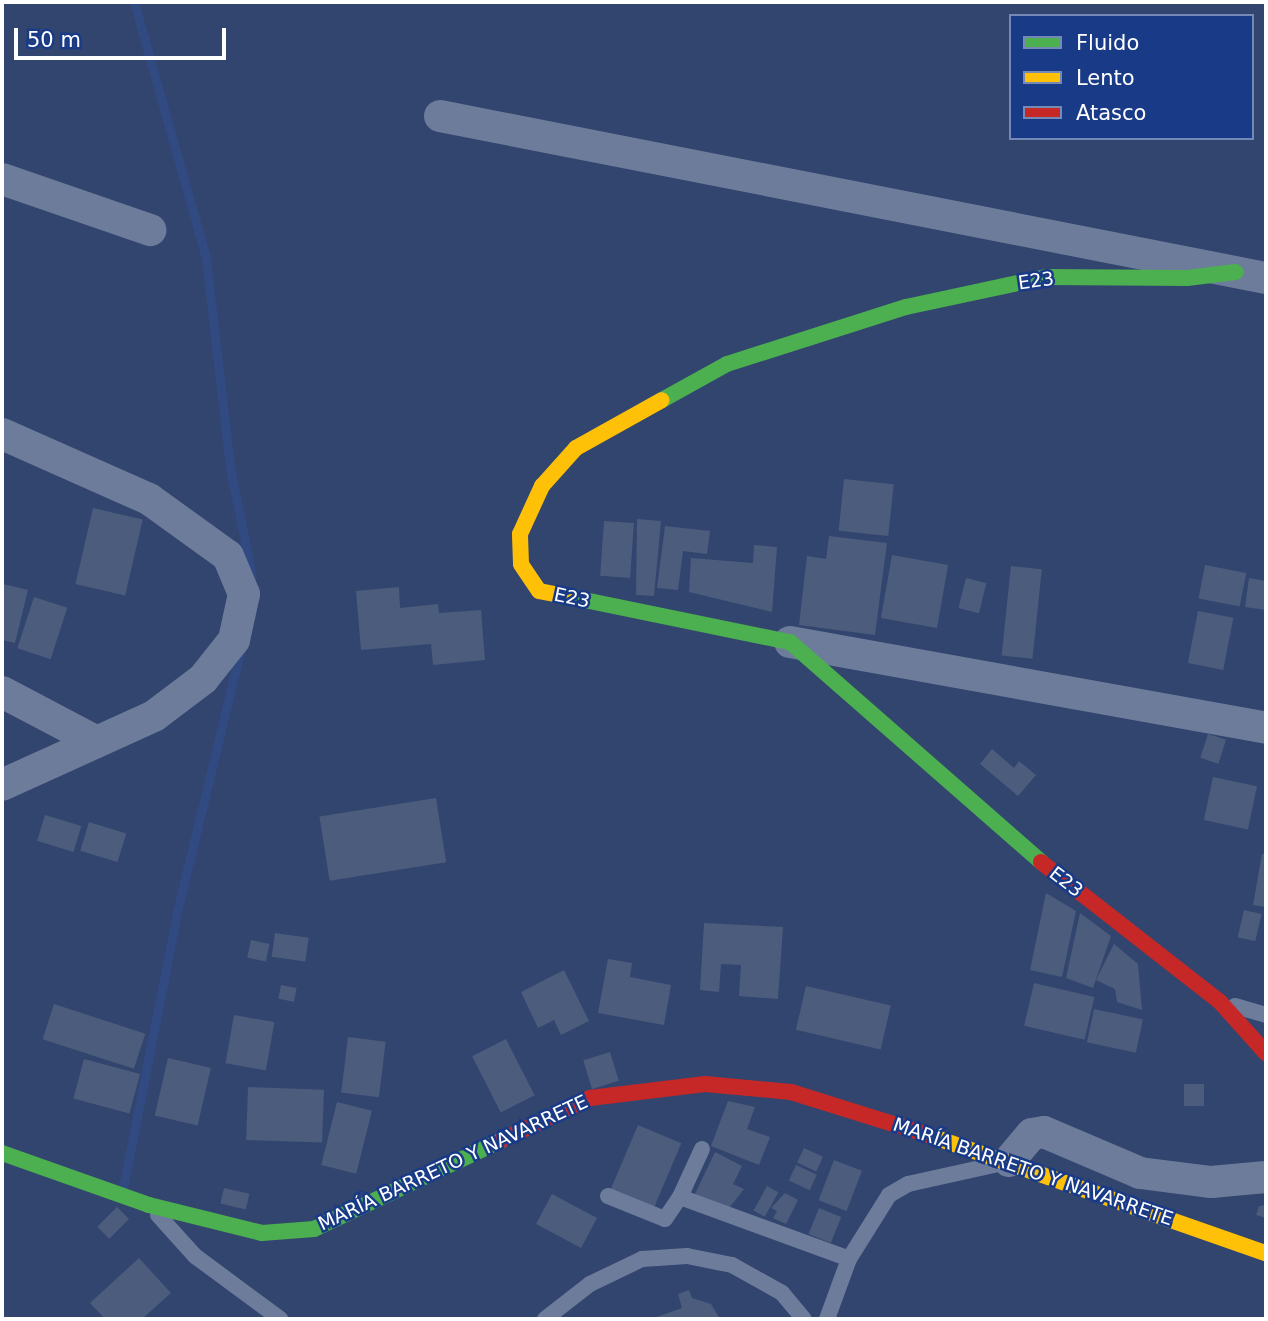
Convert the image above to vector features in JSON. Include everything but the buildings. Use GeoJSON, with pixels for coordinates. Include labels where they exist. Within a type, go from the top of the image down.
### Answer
{"type":"FeatureCollection","features":[{"type":"Feature","properties":{"kind":"street","name":"E23"},"geometry":{"type":"LineString","coordinates":[[440,116],[1266,278]]}},
{"type":"Feature","properties":{"kind":"street"},"geometry":{"type":"LineString","coordinates":[[2,179],[150,230]]}},
{"type":"Feature","properties":{"kind":"street","name":"E23"},"geometry":{"type":"LineString","coordinates":[[1236,272],[1187,278],[1046,277],[906,307],[727,364],[576,448],[542,486],[520,534],[521,564],[539,591],[790,642],[1050,870],[1220,1002],[1266,1053]]}},
{"type":"Feature","properties":{"kind":"street"},"geometry":{"type":"LineString","coordinates":[[2,434],[149,499],[228,556],[244,594],[234,640],[203,679],[154,716],[2,785]]}},
{"type":"Feature","properties":{"kind":"street"},"geometry":{"type":"LineString","coordinates":[[790,642],[1266,728]]}},
{"type":"Feature","properties":{"kind":"street"},"geometry":{"type":"LineString","coordinates":[[2,692],[95,741]]}},
{"type":"Feature","properties":{"kind":"street","name":"MARÍA BARRETO Y NAVARRETE"},"geometry":{"type":"LineString","coordinates":[[2,1153],[149,1205],[262,1233],[314,1229],[590,1098],[705,1084],[791,1093],[1009,1161],[1266,1253]]}},
{"type":"Feature","properties":{"kind":"street"},"geometry":{"type":"LineString","coordinates":[[1009,1161],[1032,1134],[1044,1132],[1140,1173],[1211,1182],[1266,1177]]}},
{"type":"Feature","properties":{"kind":"lane"},"geometry":{"type":"LineString","coordinates":[[1220,1002],[1266,1016]]}},
{"type":"Feature","properties":{"kind":"lane"},"geometry":{"type":"LineString","coordinates":[[608,1196],[665,1219],[680,1197],[702,1149]]}},
{"type":"Feature","properties":{"kind":"lane"},"geometry":{"type":"LineString","coordinates":[[827,1319],[849,1259],[889,1195],[908,1184],[1009,1161]]}},
{"type":"Feature","properties":{"kind":"lane"},"geometry":{"type":"LineString","coordinates":[[680,1197],[849,1259]]}},
{"type":"Feature","properties":{"kind":"lane"},"geometry":{"type":"LineString","coordinates":[[149,1205],[195,1256],[280,1319]]}},
{"type":"Feature","properties":{"kind":"lane"},"geometry":{"type":"LineString","coordinates":[[545,1319],[590,1284],[642,1259],[687,1256],[732,1265],[782,1293],[804,1319]]}},
{"type":"Feature","properties":{"kind":"waterway"},"geometry":{"type":"LineString","coordinates":[[134,2],[206,259],[230,468],[252,576]]}},
{"type":"Feature","properties":{"kind":"waterway"},"geometry":{"type":"LineString","coordinates":[[123,1188],[177,912],[241,648]]}},
{"type":"Feature","properties":{"kind":"traffic: fast"},"geometry":{"type":"LineString","coordinates":[[662,400],[727,364],[906,307],[1046,277],[1187,278],[1236,272]]}},
{"type":"Feature","properties":{"kind":"traffic: fast"},"geometry":{"type":"LineString","coordinates":[[565,596],[790,642],[1041,862]]}},
{"type":"Feature","properties":{"kind":"traffic: fast"},"geometry":{"type":"LineString","coordinates":[[2,1153],[149,1205],[262,1233],[314,1229],[502,1140]]}},
{"type":"Feature","properties":{"kind":"traffic: slow"},"geometry":{"type":"LineString","coordinates":[[565,596],[539,591],[521,564],[520,534],[542,486],[576,448],[662,400]]}},
{"type":"Feature","properties":{"kind":"traffic: slow"},"geometry":{"type":"LineString","coordinates":[[931,1136],[1266,1253]]}},
{"type":"Feature","properties":{"kind":"traffic: jam"},"geometry":{"type":"LineString","coordinates":[[1041,862],[1220,1002],[1266,1053]]}},
{"type":"Feature","properties":{"kind":"traffic: jam"},"geometry":{"type":"LineString","coordinates":[[502,1140],[590,1098],[705,1084],[791,1092],[931,1136]]}}]}
